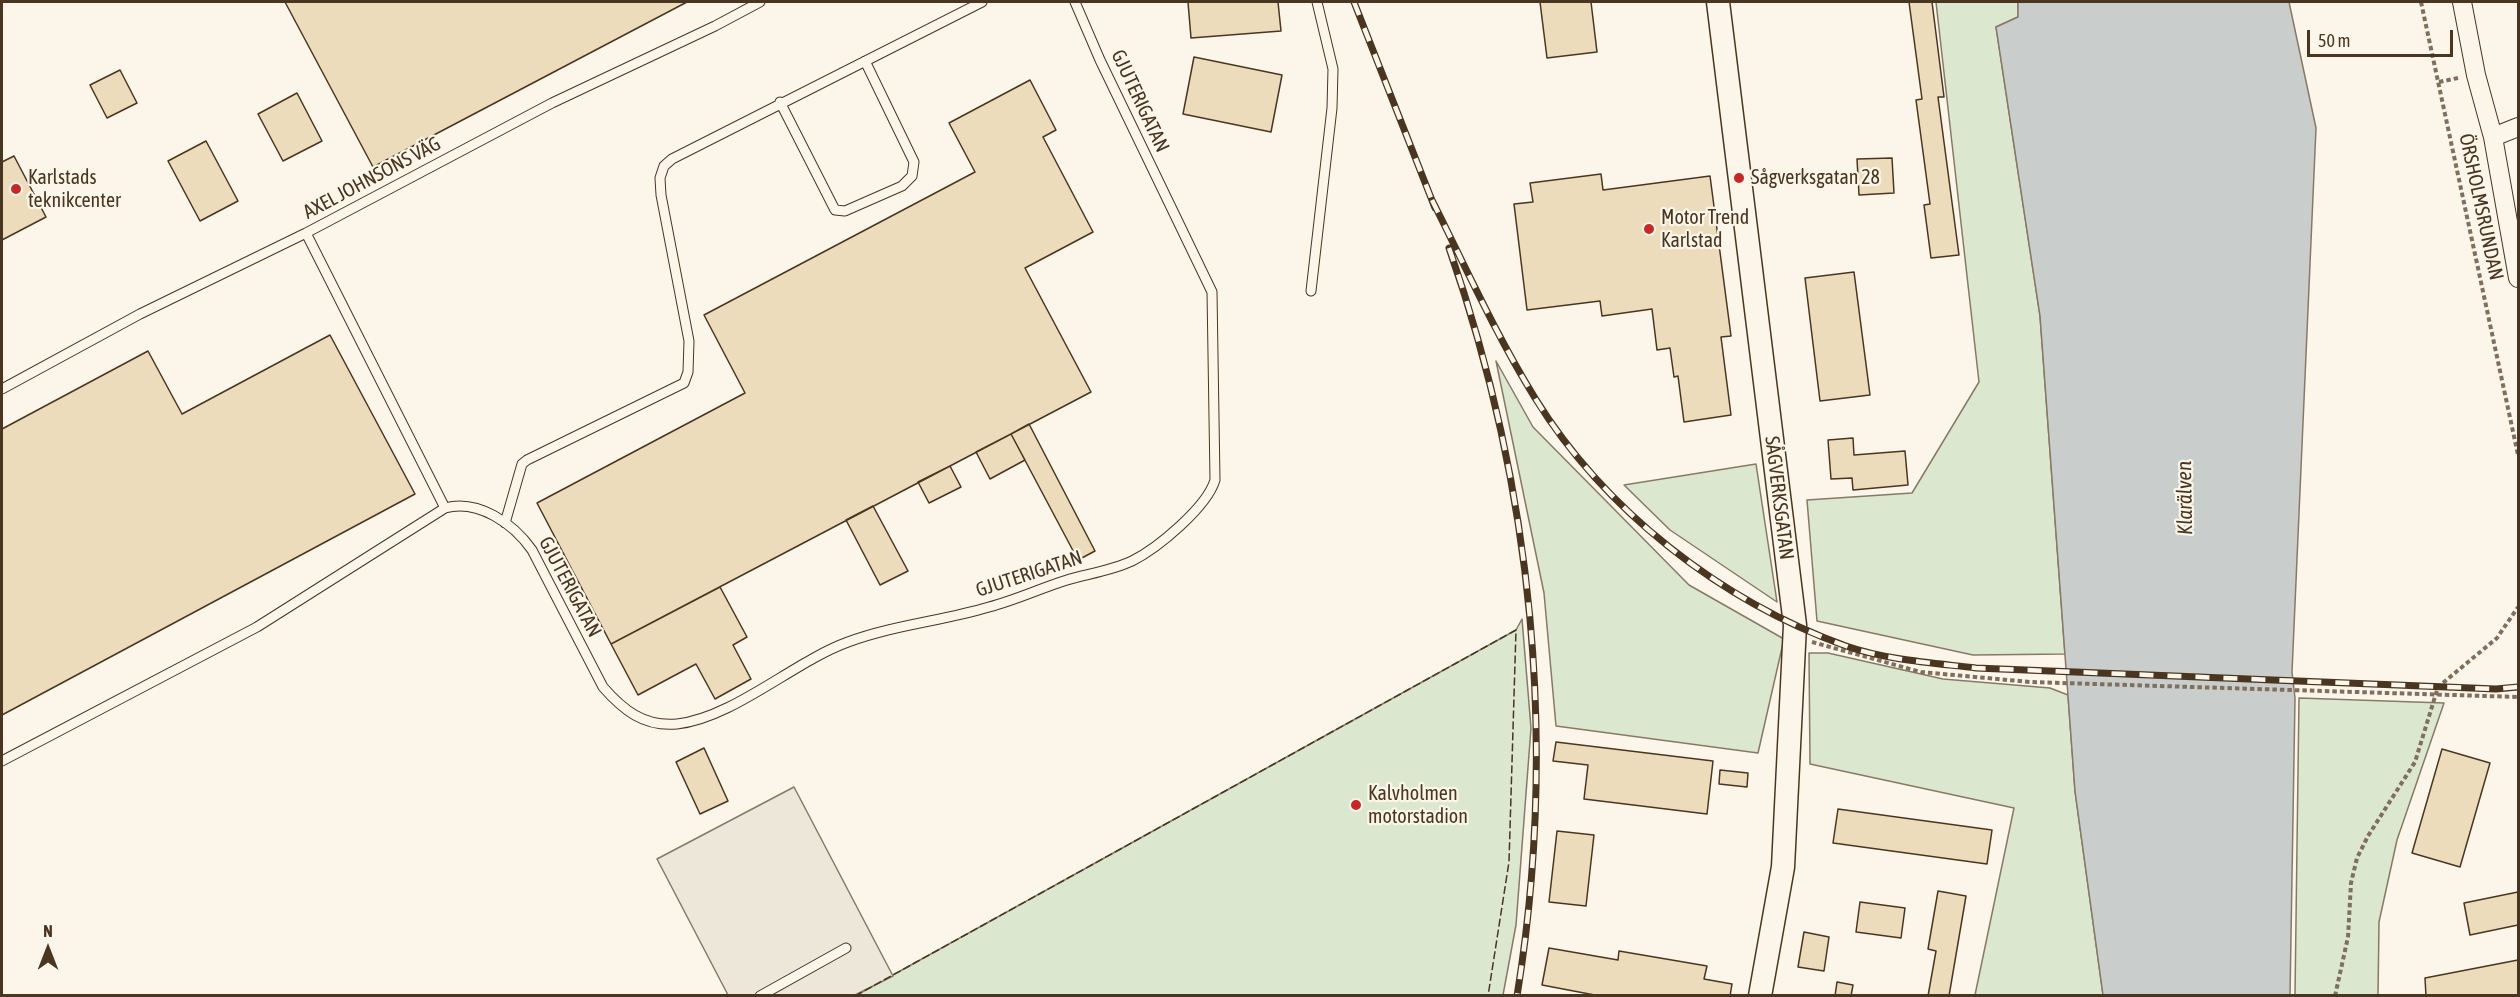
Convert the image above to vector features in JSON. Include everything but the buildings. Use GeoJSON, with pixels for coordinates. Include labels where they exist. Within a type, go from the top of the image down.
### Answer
{"type":"FeatureCollection","features":[{"type":"Feature","properties":{"kind":"street","name":"SÅGVERKSGATAN"},"geometry":{"type":"LineString","coordinates":[[1718,2],[1795,637],[1783,867],[1760,996]]}},
{"type":"Feature","properties":{"kind":"street"},"geometry":{"type":"LineString","coordinates":[[2462,2],[2476,75],[2493,137],[2518,278]]}},
{"type":"Feature","properties":{"kind":"street"},"geometry":{"type":"LineString","coordinates":[[2493,137],[2518,127]]}},
{"type":"Feature","properties":{"kind":"lane","name":"AXEL JOHNSONS VÄG"},"geometry":{"type":"LineString","coordinates":[[2,389],[140,314],[306,233],[552,103],[715,26],[760,2]]}},
{"type":"Feature","properties":{"kind":"lane"},"geometry":{"type":"LineString","coordinates":[[505,523],[522,464],[527,460],[684,383],[688,372],[689,341],[661,195],[660,178],[664,166],[690,148],[982,2]]}},
{"type":"Feature","properties":{"kind":"lane","name":"GJUTERIGATAN"},"geometry":{"type":"LineString","coordinates":[[445,508],[460,504],[470,506],[519,531],[532,550],[603,687],[618,705],[634,717],[663,725],[702,719],[845,643],[893,627],[990,607],[1041,588],[1132,561],[1188,520],[1211,495],[1215,480],[1212,292],[1105,70],[1075,2]]}},
{"type":"Feature","properties":{"kind":"lane"},"geometry":{"type":"LineString","coordinates":[[1311,291],[1332,108],[1333,79],[1328,40],[1317,2]]}},
{"type":"Feature","properties":{"kind":"lane"},"geometry":{"type":"LineString","coordinates":[[780,102],[835,210],[845,211],[902,186],[912,176],[914,162],[865,61]]}},
{"type":"Feature","properties":{"kind":"lane"},"geometry":{"type":"LineString","coordinates":[[2,761],[257,627],[445,508],[306,233]]}},
{"type":"Feature","properties":{"kind":"lane"},"geometry":{"type":"LineString","coordinates":[[760,996],[846,948]]}},
{"type":"Feature","properties":{"kind":"path","name":"ÖRSHOLMSRUNDAN"},"geometry":{"type":"LineString","coordinates":[[2421,2],[2518,455]]}},
{"type":"Feature","properties":{"kind":"path"},"geometry":{"type":"LineString","coordinates":[[2335,996],[2348,937],[2351,883],[2357,858],[2368,836],[2415,762],[2438,687],[2497,638],[2518,607]]}},
{"type":"Feature","properties":{"kind":"path"},"geometry":{"type":"LineString","coordinates":[[1795,637],[1852,655],[1921,672],[2030,682],[2518,697]]}},
{"type":"Feature","properties":{"kind":"green space"},"geometry":{"type":"Polygon","coordinates":[[[1936,2],[2018,2],[2018,17],[1996,27],[2040,316],[2065,654],[1973,655],[1817,621],[1807,500],[1912,493],[1979,382],[1936,2]]]}},
{"type":"Feature","properties":{"kind":"green space"},"geometry":{"type":"Polygon","coordinates":[[[1496,361],[1533,427],[1689,585],[1784,639],[1758,753],[1556,726],[1544,593],[1496,361]]]}},
{"type":"Feature","properties":{"kind":"green space"},"geometry":{"type":"Polygon","coordinates":[[[1756,464],[1777,602],[1670,530],[1624,485],[1756,464]]]}},
{"type":"Feature","properties":{"kind":"green space","name":"Kalvholmen motorstadion"},"geometry":{"type":"Polygon","coordinates":[[[1522,619],[1531,728],[1516,925],[1503,995],[855,996],[1516,630],[1522,619]]]}},
{"type":"Feature","properties":{"kind":"green space"},"geometry":{"type":"Polygon","coordinates":[[[1809,653],[1828,653],[1943,679],[2050,688],[2068,695],[2075,791],[2103,995],[1975,995],[2014,808],[1810,764],[1809,653]]]}},
{"type":"Feature","properties":{"kind":"green space"},"geometry":{"type":"Polygon","coordinates":[[[2299,698],[2444,703],[2397,840],[2379,922],[2378,995],[2295,995],[2299,698]]]}},
{"type":"Feature","properties":{"kind":"shaded area"},"geometry":{"type":"Polygon","coordinates":[[[794,787],[893,976],[855,995],[728,995],[657,859],[794,787]]]}},
{"type":"Feature","properties":{"kind":"water","name":"Klarälven"},"geometry":{"type":"Polygon","coordinates":[[[2018,2],[2289,2],[2316,128],[2292,672],[2295,698],[2290,995],[2103,995],[2075,791],[2040,316],[1996,27],[2018,17],[2018,2]]]}},
{"type":"Feature","properties":{"kind":"railway"},"geometry":{"type":"LineString","coordinates":[[1354,2],[1435,208]]}},
{"type":"Feature","properties":{"kind":"railway"},"geometry":{"type":"LineString","coordinates":[[1432,200],[1507,350],[1535,398],[1563,439],[1596,478],[1631,514],[1711,578],[1800,627],[1846,646],[1877,655],[1976,668],[2496,689],[2518,687]]}},
{"type":"Feature","properties":{"kind":"railway"},"geometry":{"type":"LineString","coordinates":[[1449,248],[1478,339],[1501,431],[1518,524],[1530,618],[1536,712],[1535,807],[1529,901],[1517,996]]}},
{"type":"Feature","properties":{"kind":"fence"},"geometry":{"type":"LineString","coordinates":[[855,996],[1516,630],[1509,862],[1488,996]]}},
{"type":"Feature","properties":{"kind":"place","name":"Sågverksgatan 28"},"geometry":{"type":"Point","coordinates":[1739,178]}},
{"type":"Feature","properties":{"kind":"place","name":"Karlstads teknikcenter"},"geometry":{"type":"Point","coordinates":[16,189]}},
{"type":"Feature","properties":{"kind":"place","name":"Motor Trend Karlstad"},"geometry":{"type":"Point","coordinates":[1649,229]}},
{"type":"Feature","properties":{"kind":"place","name":"Kalvholmen motorstadion"},"geometry":{"type":"Point","coordinates":[1356,805]}}]}
